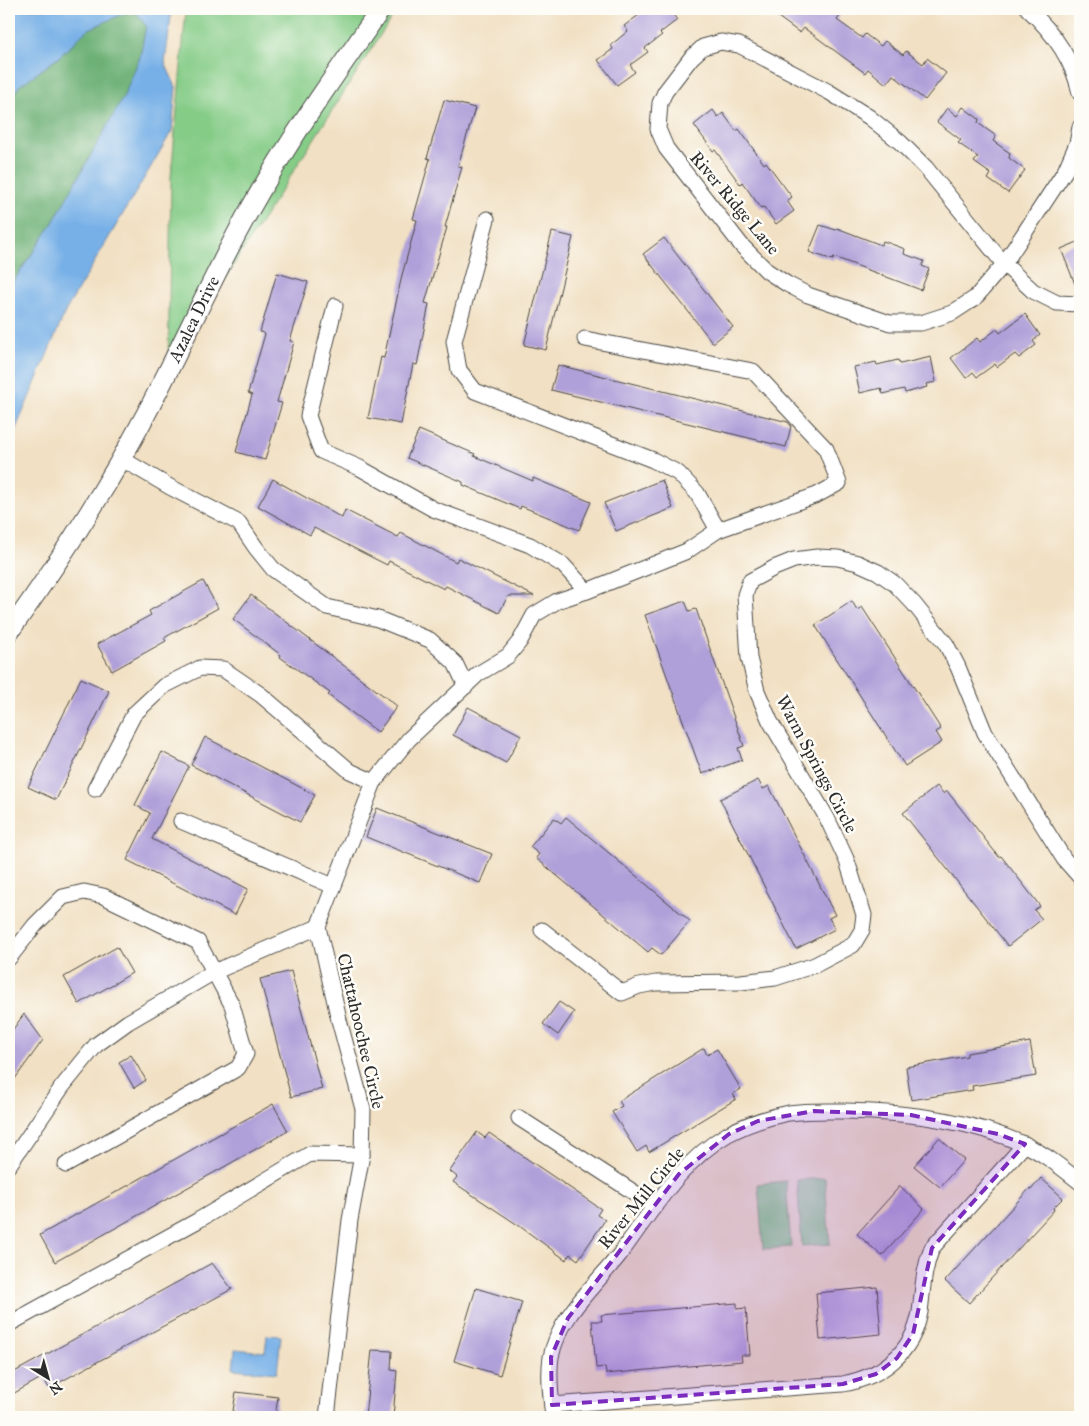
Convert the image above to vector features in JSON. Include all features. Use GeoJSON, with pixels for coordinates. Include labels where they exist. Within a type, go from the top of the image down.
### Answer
{"type":"FeatureCollection","features":[{"type":"Feature","properties":{"kind":"street","name":"Azalea Drive"},"geometry":{"type":"LineString","coordinates":[[9,632],[50,574],[122,459],[248,212],[312,107],[381,9]]}},
{"type":"Feature","properties":{"kind":"street"},"geometry":{"type":"LineString","coordinates":[[1028,9],[1039,19],[1067,55],[1077,77],[1080,93]]}},
{"type":"Feature","properties":{"kind":"street","name":"River Ridge Lane"},"geometry":{"type":"LineString","coordinates":[[1004,264],[975,298],[952,313],[921,323],[890,323],[808,295],[767,271],[742,246],[666,148],[658,128],[660,103],[665,92],[691,58],[703,48],[721,42],[739,45],[829,92],[870,117],[900,142],[926,168],[1004,264],[1033,291],[1057,302],[1080,304]]}},
{"type":"Feature","properties":{"kind":"street"},"geometry":{"type":"LineString","coordinates":[[1004,264],[1065,171],[1077,144],[1080,127]]}},
{"type":"Feature","properties":{"kind":"street"},"geometry":{"type":"LineString","coordinates":[[487,220],[454,341],[459,370],[475,391],[654,460],[678,473],[697,492],[718,530]]}},
{"type":"Feature","properties":{"kind":"street"},"geometry":{"type":"LineString","coordinates":[[335,306],[308,416],[321,451],[360,468],[433,509],[530,545],[562,565],[587,591]]}},
{"type":"Feature","properties":{"kind":"street"},"geometry":{"type":"LineString","coordinates":[[9,1165],[62,1087],[96,1045],[128,1022],[214,972],[318,927],[374,782],[409,739],[478,674],[508,656],[520,641],[534,615],[557,601],[687,551],[718,530],[816,495],[839,483],[826,449],[753,371],[585,339]]}},
{"type":"Feature","properties":{"kind":"street"},"geometry":{"type":"LineString","coordinates":[[122,459],[170,487],[239,523],[272,569],[327,607],[378,619],[430,640],[455,663],[466,686]]}},
{"type":"Feature","properties":{"kind":"street","name":"Warm Springs Circle"},"geometry":{"type":"LineString","coordinates":[[542,930],[622,993],[639,986],[656,983],[741,982],[775,978],[815,965],[853,945],[862,930],[864,915],[847,861],[827,818],[770,721],[757,691],[749,658],[745,595],[750,581],[794,560],[817,557],[838,558],[858,563],[871,569],[895,584],[914,604],[946,644],[958,667],[985,733],[1064,859],[1080,877]]}},
{"type":"Feature","properties":{"kind":"street"},"geometry":{"type":"LineString","coordinates":[[95,789],[134,714],[164,686],[200,668],[223,668],[262,695],[350,771],[374,782]]}},
{"type":"Feature","properties":{"kind":"street"},"geometry":{"type":"LineString","coordinates":[[181,821],[333,886]]}},
{"type":"Feature","properties":{"kind":"street"},"geometry":{"type":"LineString","coordinates":[[9,958],[35,925],[63,898],[84,892],[103,896],[198,942],[232,1005],[246,1054],[238,1068],[66,1165]]}},
{"type":"Feature","properties":{"kind":"street","name":"Chattahoochee Circle"},"geometry":{"type":"LineString","coordinates":[[318,927],[339,1020],[363,1109],[362,1155],[350,1220],[327,1417]]}},
{"type":"Feature","properties":{"kind":"street","name":"River Mill Circle"},"geometry":{"type":"LineString","coordinates":[[1025,1144],[932,1248],[926,1264],[919,1315],[913,1334],[897,1358],[876,1374],[859,1381],[842,1384],[552,1411],[551,1357],[557,1336],[568,1318],[611,1265],[679,1174],[702,1152],[729,1134],[750,1124],[789,1114],[814,1111],[912,1115],[998,1134],[1025,1144],[1047,1157],[1080,1182]]}},
{"type":"Feature","properties":{"kind":"street"},"geometry":{"type":"LineString","coordinates":[[519,1118],[656,1206]]}},
{"type":"Feature","properties":{"kind":"street"},"geometry":{"type":"LineString","coordinates":[[9,1324],[197,1221],[310,1154],[362,1155]]}},
{"type":"Feature","properties":{"kind":"highlighted area"},"geometry":{"type":"Polygon","coordinates":[[[814,1111],[911,1115],[998,1134],[1025,1144],[932,1248],[913,1334],[897,1358],[876,1374],[843,1384],[552,1405],[551,1357],[568,1318],[679,1174],[729,1134],[758,1121],[814,1111]]]}},
{"type":"Feature","properties":{"kind":"green space"},"geometry":{"type":"Polygon","coordinates":[[[134,9],[146,26],[140,57],[124,96],[51,226],[9,288],[9,105],[19,86],[58,58],[87,30],[134,9]]]}},
{"type":"Feature","properties":{"kind":"green space"},"geometry":{"type":"Polygon","coordinates":[[[186,9],[397,9],[168,368],[171,177],[186,9]]]}},
{"type":"Feature","properties":{"kind":"green space"},"geometry":{"type":"Polygon","coordinates":[[[825,1178],[830,1244],[802,1246],[797,1180],[825,1178]]]}},
{"type":"Feature","properties":{"kind":"green space"},"geometry":{"type":"Polygon","coordinates":[[[786,1181],[791,1247],[763,1249],[758,1184],[786,1181]]]}},
{"type":"Feature","properties":{"kind":"water"},"geometry":{"type":"Polygon","coordinates":[[[9,9],[134,9],[87,30],[58,58],[19,86],[9,105],[9,9]]]}},
{"type":"Feature","properties":{"kind":"water"},"geometry":{"type":"Polygon","coordinates":[[[134,9],[172,9],[165,63],[176,87],[172,131],[66,310],[9,445],[9,288],[51,226],[124,96],[140,57],[146,26],[134,9]]]}},
{"type":"Feature","properties":{"kind":"water"},"geometry":{"type":"Polygon","coordinates":[[[267,1335],[281,1336],[277,1373],[233,1369],[235,1349],[265,1352],[267,1335]]]}},
{"type":"Feature","properties":{"kind":"building"},"geometry":{"type":"Polygon","coordinates":[[[647,9],[669,9],[677,20],[645,48],[648,52],[630,65],[635,72],[617,85],[598,60],[613,49],[611,45],[628,31],[624,26],[647,9]]]}},
{"type":"Feature","properties":{"kind":"building"},"geometry":{"type":"Polygon","coordinates":[[[767,9],[830,9],[840,16],[837,20],[862,38],[865,34],[881,46],[885,41],[903,55],[906,51],[923,64],[927,58],[946,73],[925,100],[893,75],[886,84],[868,69],[865,73],[804,28],[800,33],[767,9]]]}},
{"type":"Feature","properties":{"kind":"building"},"geometry":{"type":"Polygon","coordinates":[[[444,100],[475,108],[458,166],[462,167],[445,227],[447,227],[425,303],[429,304],[417,365],[413,364],[401,424],[368,418],[381,357],[384,358],[402,275],[417,220],[413,219],[430,159],[427,158],[444,100]]]}},
{"type":"Feature","properties":{"kind":"building"},"geometry":{"type":"Polygon","coordinates":[[[963,107],[979,119],[978,123],[996,136],[993,141],[1010,153],[1009,158],[1025,170],[1008,193],[988,179],[991,174],[974,162],[978,157],[958,143],[961,140],[937,122],[947,108],[957,116],[963,107]]]}},
{"type":"Feature","properties":{"kind":"building"},"geometry":{"type":"Polygon","coordinates":[[[713,110],[718,117],[723,113],[736,131],[739,129],[764,164],[766,162],[792,197],[787,201],[794,211],[776,224],[764,207],[761,208],[742,182],[740,184],[694,125],[713,110]]]}},
{"type":"Feature","properties":{"kind":"building"},"geometry":{"type":"Polygon","coordinates":[[[820,225],[836,230],[837,228],[881,245],[883,241],[905,249],[904,254],[924,261],[922,266],[929,269],[921,290],[834,257],[833,260],[809,252],[820,225]]]}},
{"type":"Feature","properties":{"kind":"building"},"geometry":{"type":"Polygon","coordinates":[[[552,232],[573,237],[546,350],[524,345],[552,232]]]}},
{"type":"Feature","properties":{"kind":"building"},"geometry":{"type":"Polygon","coordinates":[[[664,238],[733,327],[713,343],[643,254],[664,238]]]}},
{"type":"Feature","properties":{"kind":"building"},"geometry":{"type":"Polygon","coordinates":[[[1080,241],[1080,294],[1079,294],[1061,249],[1080,241]]]}},
{"type":"Feature","properties":{"kind":"building"},"geometry":{"type":"Polygon","coordinates":[[[277,273],[308,282],[290,341],[294,342],[277,402],[282,403],[265,460],[236,452],[252,395],[248,393],[265,334],[260,332],[277,273]]]}},
{"type":"Feature","properties":{"kind":"building"},"geometry":{"type":"Polygon","coordinates":[[[1025,314],[1040,335],[1033,341],[1036,345],[1019,358],[1015,354],[997,367],[995,364],[977,377],[973,372],[966,378],[951,358],[977,338],[980,342],[997,329],[1000,333],[1025,314]]]}},
{"type":"Feature","properties":{"kind":"building"},"geometry":{"type":"Polygon","coordinates":[[[931,357],[936,382],[926,384],[927,387],[905,393],[904,389],[883,394],[881,388],[860,393],[854,367],[876,362],[877,365],[898,360],[900,364],[931,357]]]}},
{"type":"Feature","properties":{"kind":"building"},"geometry":{"type":"Polygon","coordinates":[[[558,365],[788,422],[791,426],[786,447],[551,390],[558,365]]]}},
{"type":"Feature","properties":{"kind":"building"},"geometry":{"type":"Polygon","coordinates":[[[419,430],[533,481],[533,478],[591,502],[579,530],[521,506],[520,509],[463,485],[463,482],[407,458],[419,430]]]}},
{"type":"Feature","properties":{"kind":"building"},"geometry":{"type":"Polygon","coordinates":[[[273,479],[342,518],[345,510],[398,537],[401,533],[456,562],[458,558],[534,596],[508,596],[499,613],[446,586],[444,589],[389,561],[387,565],[314,528],[310,535],[258,506],[273,479]]]}},
{"type":"Feature","properties":{"kind":"building"},"geometry":{"type":"Polygon","coordinates":[[[662,480],[673,508],[616,531],[604,503],[662,480]]]}},
{"type":"Feature","properties":{"kind":"building"},"geometry":{"type":"Polygon","coordinates":[[[203,581],[218,608],[164,638],[166,641],[112,671],[97,644],[151,615],[149,611],[203,581]]]}},
{"type":"Feature","properties":{"kind":"building"},"geometry":{"type":"Polygon","coordinates":[[[251,595],[397,706],[378,732],[328,695],[330,693],[280,657],[281,655],[233,619],[251,595]]]}},
{"type":"Feature","properties":{"kind":"building"},"geometry":{"type":"Polygon","coordinates":[[[685,601],[689,611],[696,609],[744,746],[738,748],[742,760],[702,774],[645,615],[685,601]]]}},
{"type":"Feature","properties":{"kind":"building"},"geometry":{"type":"Polygon","coordinates":[[[852,601],[857,610],[862,607],[941,729],[936,732],[942,742],[905,766],[815,625],[852,601]]]}},
{"type":"Feature","properties":{"kind":"building"},"geometry":{"type":"Polygon","coordinates":[[[81,678],[109,691],[56,800],[28,787],[81,678]]]}},
{"type":"Feature","properties":{"kind":"building"},"geometry":{"type":"Polygon","coordinates":[[[468,707],[521,735],[506,763],[453,735],[468,707]]]}},
{"type":"Feature","properties":{"kind":"building"},"geometry":{"type":"Polygon","coordinates":[[[205,737],[315,795],[300,822],[191,765],[205,737]]]}},
{"type":"Feature","properties":{"kind":"building"},"geometry":{"type":"Polygon","coordinates":[[[162,752],[189,766],[152,839],[248,889],[235,915],[127,860],[150,813],[135,805],[162,752]]]}},
{"type":"Feature","properties":{"kind":"building"},"geometry":{"type":"Polygon","coordinates":[[[758,780],[763,789],[769,786],[835,915],[829,918],[835,929],[796,949],[720,799],[758,780]]]}},
{"type":"Feature","properties":{"kind":"building"},"geometry":{"type":"Polygon","coordinates":[[[937,786],[944,794],[947,791],[1040,906],[1034,910],[1042,919],[1008,946],[903,813],[937,786]]]}},
{"type":"Feature","properties":{"kind":"building"},"geometry":{"type":"Polygon","coordinates":[[[377,808],[492,854],[480,883],[366,837],[377,808]]]}},
{"type":"Feature","properties":{"kind":"building"},"geometry":{"type":"Polygon","coordinates":[[[566,817],[690,921],[661,955],[652,948],[648,952],[536,858],[539,854],[530,847],[554,818],[561,823],[566,817]]]}},
{"type":"Feature","properties":{"kind":"building"},"geometry":{"type":"Polygon","coordinates":[[[117,947],[132,973],[79,1004],[64,977],[117,947]]]}},
{"type":"Feature","properties":{"kind":"building"},"geometry":{"type":"Polygon","coordinates":[[[291,971],[322,1089],[291,1097],[260,979],[291,971]]]}},
{"type":"Feature","properties":{"kind":"building"},"geometry":{"type":"Polygon","coordinates":[[[559,1002],[574,1012],[558,1035],[543,1024],[559,1002]]]}},
{"type":"Feature","properties":{"kind":"building"},"geometry":{"type":"Polygon","coordinates":[[[24,1014],[43,1040],[9,1087],[9,1035],[24,1014]]]}},
{"type":"Feature","properties":{"kind":"building"},"geometry":{"type":"Polygon","coordinates":[[[1030,1042],[1036,1076],[972,1086],[973,1090],[911,1100],[906,1067],[967,1056],[967,1053],[1030,1042]]]}},
{"type":"Feature","properties":{"kind":"building"},"geometry":{"type":"Polygon","coordinates":[[[704,1048],[707,1055],[717,1049],[741,1089],[733,1094],[736,1099],[649,1152],[646,1146],[637,1152],[612,1112],[622,1106],[619,1101],[704,1048]]]}},
{"type":"Feature","properties":{"kind":"building"},"geometry":{"type":"Polygon","coordinates":[[[131,1055],[146,1080],[134,1088],[119,1062],[131,1055]]]}},
{"type":"Feature","properties":{"kind":"building"},"geometry":{"type":"Polygon","coordinates":[[[273,1104],[288,1131],[55,1262],[40,1235],[273,1104]]]}},
{"type":"Feature","properties":{"kind":"building"},"geometry":{"type":"Polygon","coordinates":[[[477,1132],[485,1138],[489,1133],[601,1209],[597,1215],[605,1220],[578,1260],[570,1254],[566,1260],[518,1225],[453,1182],[457,1177],[450,1171],[477,1132]]]}},
{"type":"Feature","properties":{"kind":"building"},"geometry":{"type":"Polygon","coordinates":[[[939,1138],[964,1160],[940,1187],[914,1166],[939,1138]]]}},
{"type":"Feature","properties":{"kind":"building"},"geometry":{"type":"Polygon","coordinates":[[[1041,1178],[1063,1198],[969,1303],[945,1281],[1041,1178]]]}},
{"type":"Feature","properties":{"kind":"building"},"geometry":{"type":"Polygon","coordinates":[[[900,1186],[924,1209],[882,1256],[857,1234],[900,1186]]]}},
{"type":"Feature","properties":{"kind":"building"},"geometry":{"type":"Polygon","coordinates":[[[212,1263],[232,1289],[49,1388],[43,1377],[9,1396],[9,1375],[212,1263]]]}},
{"type":"Feature","properties":{"kind":"building"},"geometry":{"type":"Polygon","coordinates":[[[877,1287],[881,1334],[820,1340],[816,1293],[877,1287]]]}},
{"type":"Feature","properties":{"kind":"building"},"geometry":{"type":"Polygon","coordinates":[[[476,1288],[522,1302],[500,1375],[454,1361],[476,1288]]]}},
{"type":"Feature","properties":{"kind":"building"},"geometry":{"type":"Polygon","coordinates":[[[737,1303],[737,1309],[746,1308],[750,1355],[741,1355],[742,1361],[606,1374],[605,1367],[596,1368],[592,1321],[602,1321],[601,1315],[737,1303]]]}},
{"type":"Feature","properties":{"kind":"building"},"geometry":{"type":"Polygon","coordinates":[[[372,1350],[392,1351],[391,1370],[397,1371],[393,1417],[365,1417],[372,1350]]]}},
{"type":"Feature","properties":{"kind":"building"},"geometry":{"type":"Polygon","coordinates":[[[236,1392],[278,1397],[275,1417],[232,1417],[236,1392]]]}}]}
